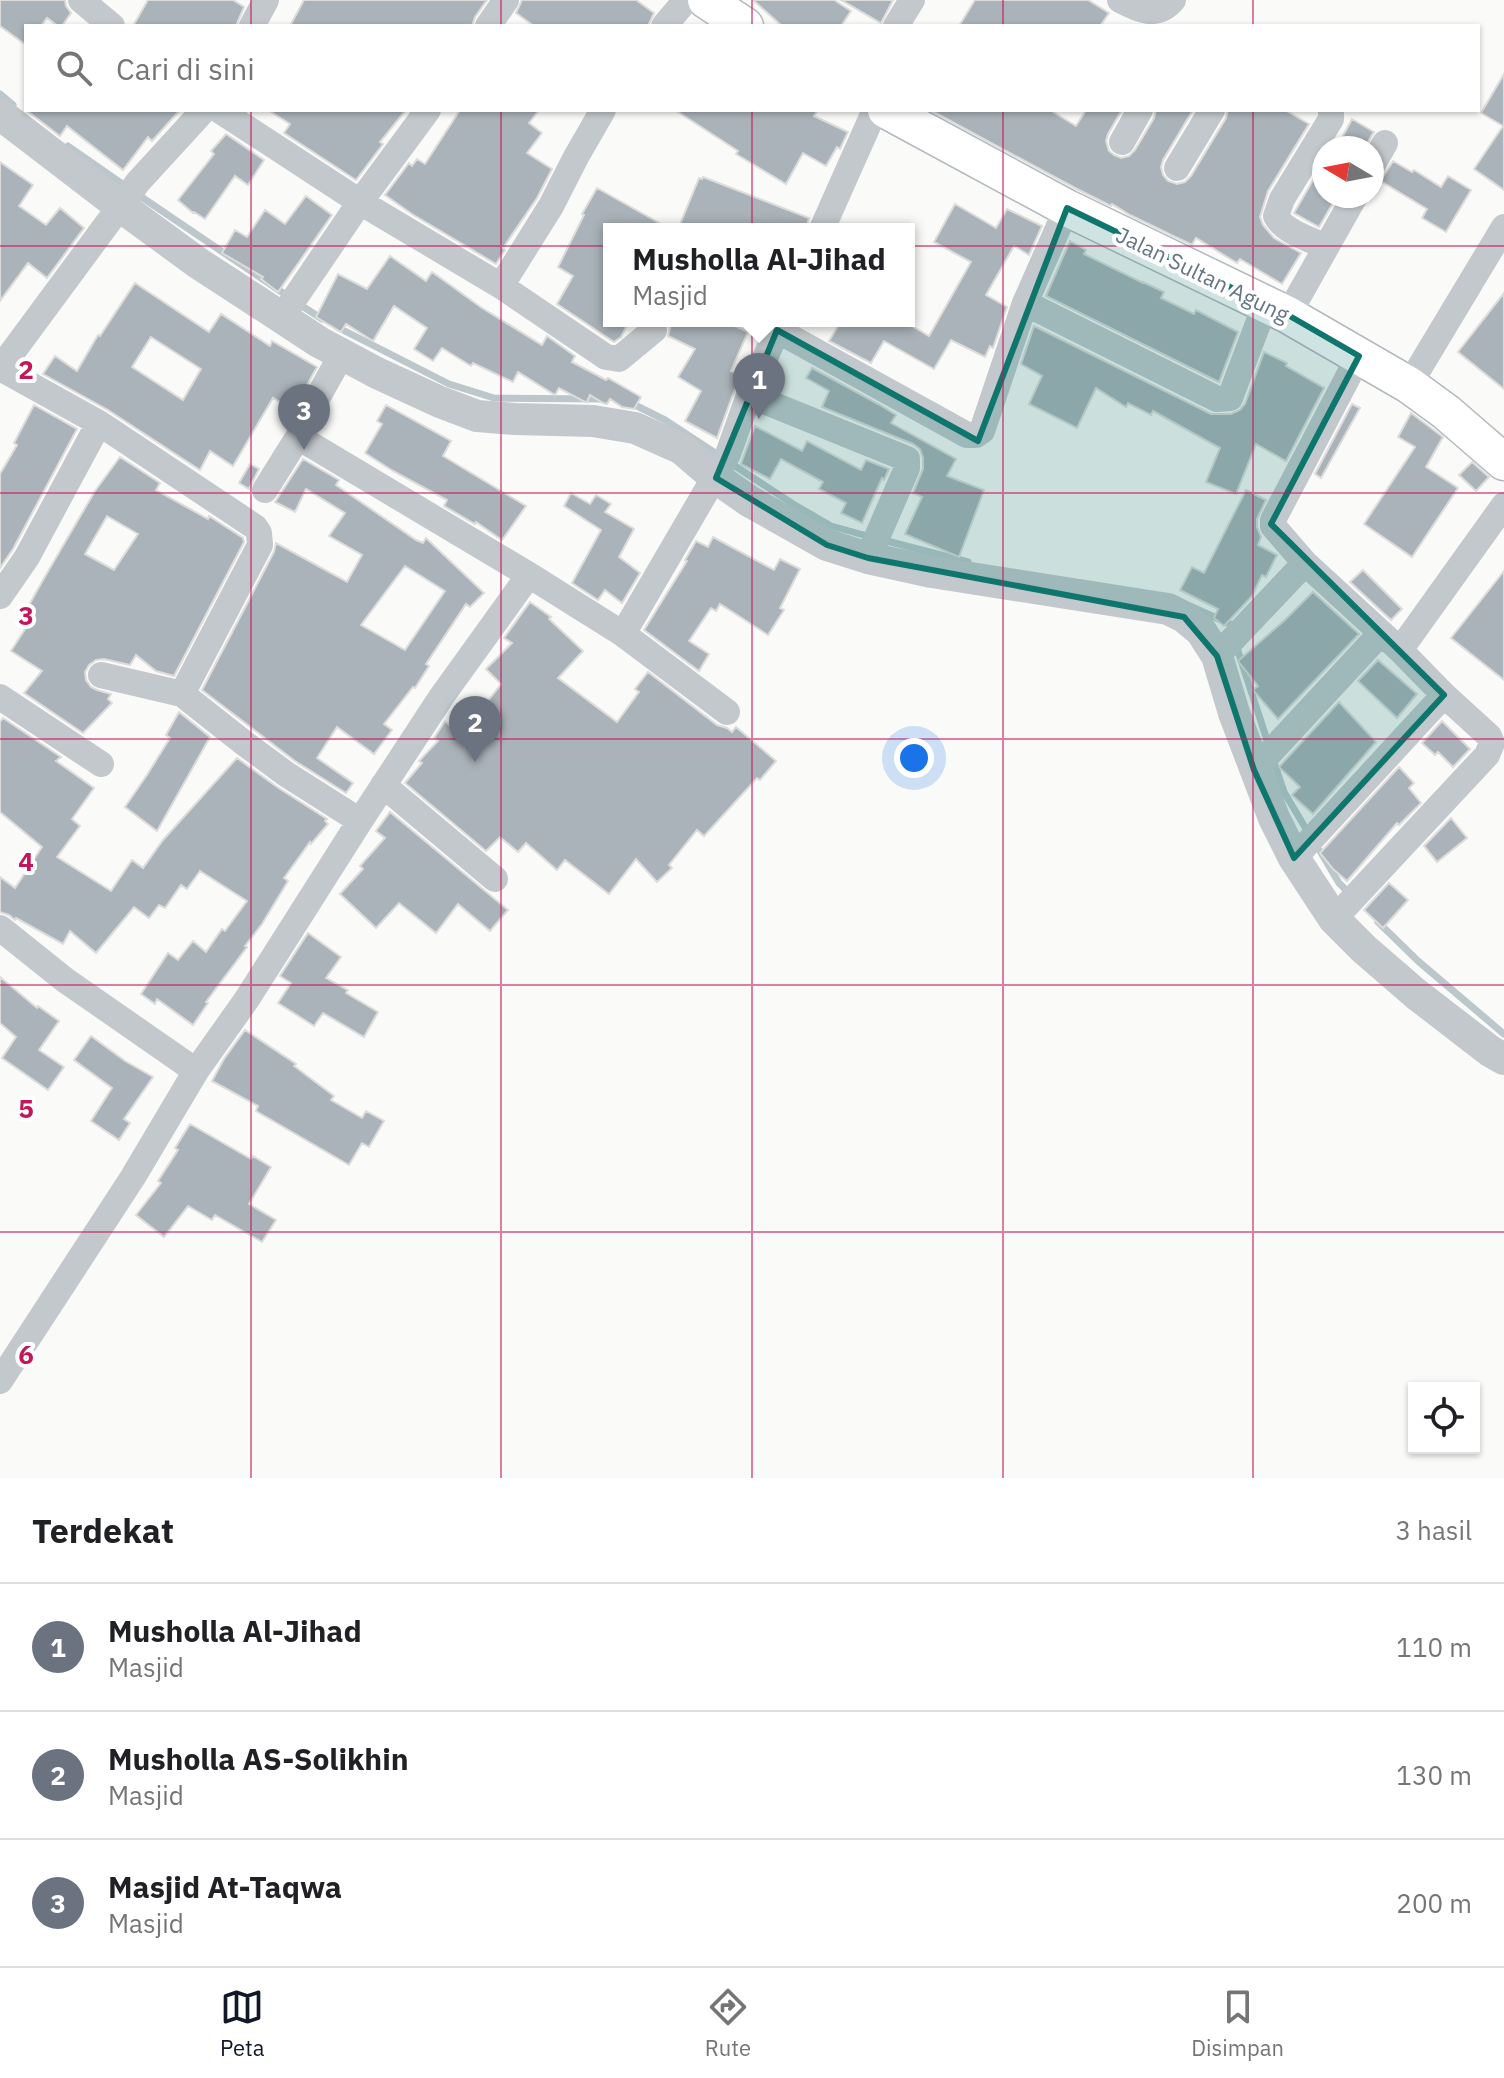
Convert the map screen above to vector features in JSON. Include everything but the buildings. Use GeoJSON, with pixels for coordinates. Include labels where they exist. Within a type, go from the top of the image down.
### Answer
{"type":"FeatureCollection","features":[{"type":"Feature","properties":{"kind":"main road"},"geometry":{"type":"LineString","coordinates":[[706,0],[742,24]]}},
{"type":"Feature","properties":{"kind":"main road","name":"Jalan Sultan Agung"},"geometry":{"type":"LineString","coordinates":[[890,112],[1067,208],[1276,310],[1359,356],[1409,385],[1446,412],[1504,462]]}},
{"type":"Feature","properties":{"kind":"street"},"geometry":{"type":"LineString","coordinates":[[81,0],[110,24]]}},
{"type":"Feature","properties":{"kind":"street"},"geometry":{"type":"LineString","coordinates":[[253,24],[266,0]]}},
{"type":"Feature","properties":{"kind":"street"},"geometry":{"type":"LineString","coordinates":[[489,24],[506,0]]}},
{"type":"Feature","properties":{"kind":"street"},"geometry":{"type":"LineString","coordinates":[[666,24],[686,0]]}},
{"type":"Feature","properties":{"kind":"street"},"geometry":{"type":"LineString","coordinates":[[897,24],[912,0]]}},
{"type":"Feature","properties":{"kind":"street"},"geometry":{"type":"LineString","coordinates":[[1120,0],[1142,12],[1155,12],[1173,0]]}},
{"type":"Feature","properties":{"kind":"street"},"geometry":{"type":"LineString","coordinates":[[182,694],[260,545],[259,533],[255,527],[99,423],[0,369],[128,196],[202,112]]}},
{"type":"Feature","properties":{"kind":"street"},"geometry":{"type":"LineString","coordinates":[[222,112],[360,202],[501,286],[606,357],[619,359],[654,330]]}},
{"type":"Feature","properties":{"kind":"street"},"geometry":{"type":"LineString","coordinates":[[289,305],[427,112]]}},
{"type":"Feature","properties":{"kind":"street"},"geometry":{"type":"LineString","coordinates":[[501,286],[551,206],[602,112]]}},
{"type":"Feature","properties":{"kind":"street"},"geometry":{"type":"LineString","coordinates":[[825,223],[874,112]]}},
{"type":"Feature","properties":{"kind":"street"},"geometry":{"type":"LineString","coordinates":[[1122,142],[1139,112]]}},
{"type":"Feature","properties":{"kind":"street"},"geometry":{"type":"LineString","coordinates":[[1177,168],[1211,112]]}},
{"type":"Feature","properties":{"kind":"street"},"geometry":{"type":"LineString","coordinates":[[1326,247],[1284,226],[1276,216],[1282,199],[1331,119],[1331,112]]}},
{"type":"Feature","properties":{"kind":"street"},"geometry":{"type":"LineString","coordinates":[[0,114],[128,196],[198,263],[289,305],[319,342],[440,402],[477,416],[593,421],[635,428],[722,466],[749,501],[827,545],[868,558],[932,572],[1168,609],[1184,617],[1201,631],[1217,656],[1254,770],[1274,818],[1294,858],[1334,919],[1416,994],[1504,1059]]}},
{"type":"Feature","properties":{"kind":"street"},"geometry":{"type":"LineString","coordinates":[[782,327],[967,435],[976,435],[982,431],[1025,303],[1067,208]]}},
{"type":"Feature","properties":{"kind":"street"},"geometry":{"type":"LineString","coordinates":[[1025,303],[1217,399],[1230,398],[1276,310],[1326,247],[1348,208]]}},
{"type":"Feature","properties":{"kind":"street"},"geometry":{"type":"LineString","coordinates":[[1409,385],[1504,227]]}},
{"type":"Feature","properties":{"kind":"street"},"geometry":{"type":"LineString","coordinates":[[623,634],[722,466],[778,327]]}},
{"type":"Feature","properties":{"kind":"street"},"geometry":{"type":"LineString","coordinates":[[265,490],[298,437],[342,354]]}},
{"type":"Feature","properties":{"kind":"street"},"geometry":{"type":"LineString","coordinates":[[1334,919],[1487,755],[1492,743],[1489,736],[1305,563],[1273,526],[1273,520],[1359,356]]}},
{"type":"Feature","properties":{"kind":"street"},"geometry":{"type":"LineString","coordinates":[[749,395],[907,459],[907,468],[868,558]]}},
{"type":"Feature","properties":{"kind":"street"},"geometry":{"type":"LineString","coordinates":[[0,596],[27,557],[99,423]]}},
{"type":"Feature","properties":{"kind":"street"},"geometry":{"type":"LineString","coordinates":[[298,437],[623,634],[727,712]]}},
{"type":"Feature","properties":{"kind":"street"},"geometry":{"type":"LineString","coordinates":[[1254,770],[1390,642],[1504,505]]}},
{"type":"Feature","properties":{"kind":"street"},"geometry":{"type":"LineString","coordinates":[[1217,656],[1305,563]]}},
{"type":"Feature","properties":{"kind":"street"},"geometry":{"type":"LineString","coordinates":[[0,1381],[133,1177],[196,1071],[247,999],[383,785],[529,575]]}},
{"type":"Feature","properties":{"kind":"street"},"geometry":{"type":"LineString","coordinates":[[101,675],[182,694],[276,766],[360,821]]}},
{"type":"Feature","properties":{"kind":"street"},"geometry":{"type":"LineString","coordinates":[[1294,858],[1444,695]]}},
{"type":"Feature","properties":{"kind":"street"},"geometry":{"type":"LineString","coordinates":[[0,697],[101,764]]}},
{"type":"Feature","properties":{"kind":"street"},"geometry":{"type":"LineString","coordinates":[[383,785],[495,879]]}},
{"type":"Feature","properties":{"kind":"street"},"geometry":{"type":"LineString","coordinates":[[0,928],[65,980],[196,1071]]}},
{"type":"Feature","properties":{"kind":"highlighted area"},"geometry":{"type":"Polygon","coordinates":[[[1067,208],[1288,315],[1359,356],[1271,524],[1444,695],[1294,858],[1254,770],[1217,656],[1184,617],[868,558],[827,545],[716,478],[777,330],[978,441],[1067,208]]]}},
{"type":"Feature","properties":{"kind":"waterway"},"geometry":{"type":"LineString","coordinates":[[0,94],[13,105]]}},
{"type":"Feature","properties":{"kind":"waterway"},"geometry":{"type":"LineString","coordinates":[[68,146],[127,187]]}},
{"type":"Feature","properties":{"kind":"waterway"},"geometry":{"type":"LineString","coordinates":[[137,194],[289,297]]}},
{"type":"Feature","properties":{"kind":"waterway"},"geometry":{"type":"LineString","coordinates":[[299,304],[322,319]]}},
{"type":"Feature","properties":{"kind":"waterway"},"geometry":{"type":"LineString","coordinates":[[337,327],[449,384],[494,398],[605,399]]}},
{"type":"Feature","properties":{"kind":"waterway"},"geometry":{"type":"LineString","coordinates":[[629,402],[665,420],[831,526],[871,537]]}},
{"type":"Feature","properties":{"kind":"waterway"},"geometry":{"type":"LineString","coordinates":[[883,540],[968,562]]}},
{"type":"Feature","properties":{"kind":"waterway"},"geometry":{"type":"LineString","coordinates":[[1192,607],[1230,624],[1233,633]]}},
{"type":"Feature","properties":{"kind":"waterway"},"geometry":{"type":"LineString","coordinates":[[1236,645],[1268,743]]}},
{"type":"Feature","properties":{"kind":"waterway"},"geometry":{"type":"LineString","coordinates":[[1273,759],[1284,792],[1309,834]]}},
{"type":"Feature","properties":{"kind":"waterway"},"geometry":{"type":"LineString","coordinates":[[1320,851],[1339,883],[1349,893]]}},
{"type":"Feature","properties":{"kind":"waterway"},"geometry":{"type":"LineString","coordinates":[[1378,922],[1418,961],[1504,1034]]}},
{"type":"Feature","properties":{"kind":"place","name":"Musholla Al-Jihad"},"geometry":{"type":"Point","coordinates":[759,419]}},
{"type":"Feature","properties":{"kind":"place","name":"Masjid At-Taqwa"},"geometry":{"type":"Point","coordinates":[304,450]}},
{"type":"Feature","properties":{"kind":"place","name":"Musholla AS-Solikhin"},"geometry":{"type":"Point","coordinates":[475,762]}}]}
